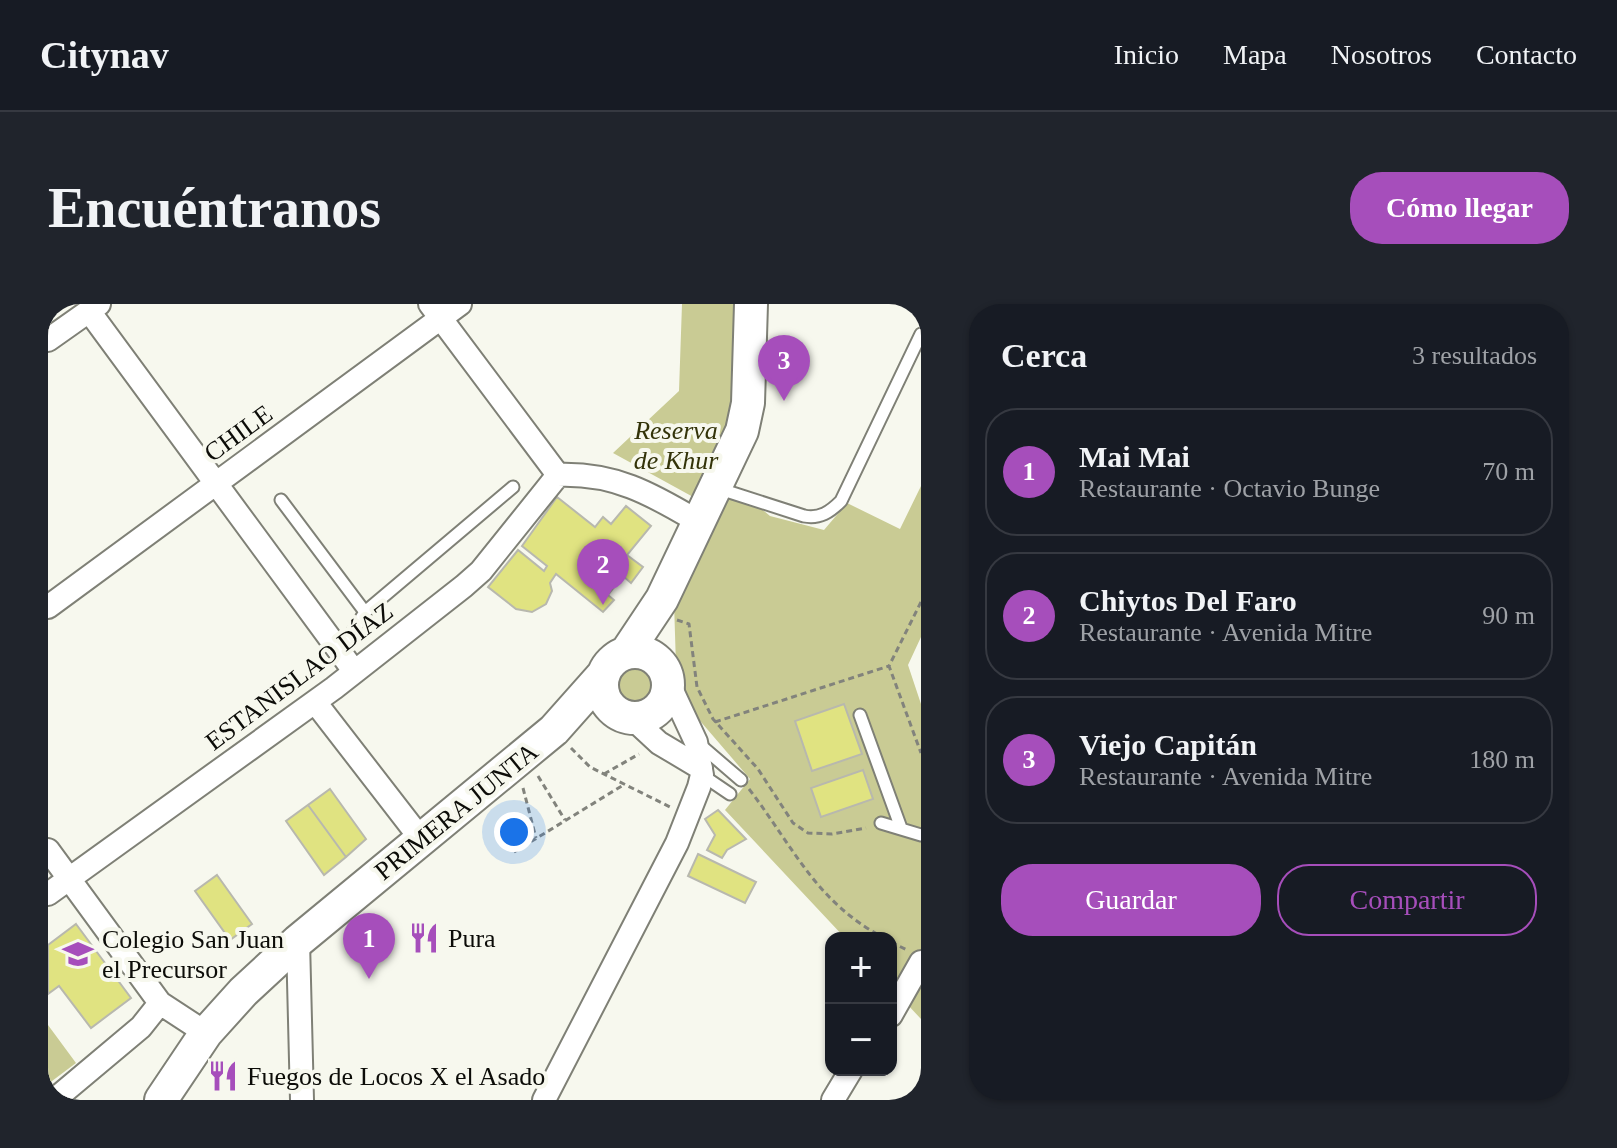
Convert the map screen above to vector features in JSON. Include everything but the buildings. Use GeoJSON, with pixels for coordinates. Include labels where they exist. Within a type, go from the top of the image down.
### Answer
{"type":"FeatureCollection","features":[{"type":"Feature","properties":{"kind":"street","name":"CHILE"},"geometry":{"type":"LineString","coordinates":[[48,607],[216,484],[436,311],[460,304]]}},
{"type":"Feature","properties":{"kind":"street"},"geometry":{"type":"LineString","coordinates":[[626,653],[662,607],[697,521],[742,431],[748,403],[751,304]]}},
{"type":"Feature","properties":{"kind":"street"},"geometry":{"type":"LineString","coordinates":[[48,340],[94,308],[216,484],[354,671]]}},
{"type":"Feature","properties":{"kind":"street"},"geometry":{"type":"LineString","coordinates":[[436,311],[558,475],[592,474],[651,493],[697,521]]}},
{"type":"Feature","properties":{"kind":"street","name":"ESTANISLAO DÍAZ"},"geometry":{"type":"LineString","coordinates":[[48,894],[315,702],[481,571],[558,475]]}},
{"type":"Feature","properties":{"kind":"street"},"geometry":{"type":"LineString","coordinates":[[626,716],[643,717],[662,704],[666,676],[662,607]]}},
{"type":"Feature","properties":{"kind":"street"},"geometry":{"type":"LineString","coordinates":[[544,1100],[691,812],[701,771],[696,742],[666,676],[649,655],[626,653],[616,657],[602,676],[604,699],[659,743],[701,771]]}},
{"type":"Feature","properties":{"kind":"street","name":"PRIMERA JUNTA"},"geometry":{"type":"LineString","coordinates":[[161,1100],[206,1033],[243,992],[298,941],[554,730],[602,676]]}},
{"type":"Feature","properties":{"kind":"street"},"geometry":{"type":"LineString","coordinates":[[315,702],[421,839]]}},
{"type":"Feature","properties":{"kind":"street","name":"PRIMERA JUNTA"},"geometry":{"type":"LineString","coordinates":[[554,730],[587,719],[626,716]]}},
{"type":"Feature","properties":{"kind":"street"},"geometry":{"type":"LineString","coordinates":[[48,850],[160,1003],[206,1033]]}},
{"type":"Feature","properties":{"kind":"street"},"geometry":{"type":"LineString","coordinates":[[298,941],[302,1100]]}},
{"type":"Feature","properties":{"kind":"street"},"geometry":{"type":"LineString","coordinates":[[897,1004],[921,962]]}},
{"type":"Feature","properties":{"kind":"street"},"geometry":{"type":"LineString","coordinates":[[54,1100],[141,1027],[160,1003]]}},
{"type":"Feature","properties":{"kind":"street"},"geometry":{"type":"LineString","coordinates":[[833,1100],[847,1076]]}},
{"type":"Feature","properties":{"kind":"lane"},"geometry":{"type":"LineString","coordinates":[[716,487],[804,516],[821,516],[841,501],[921,334]]}},
{"type":"Feature","properties":{"kind":"lane"},"geometry":{"type":"LineString","coordinates":[[339,652],[365,612],[513,487]]}},
{"type":"Feature","properties":{"kind":"lane"},"geometry":{"type":"LineString","coordinates":[[281,500],[365,612]]}},
{"type":"Feature","properties":{"kind":"lane"},"geometry":{"type":"LineString","coordinates":[[860,715],[901,828]]}},
{"type":"Feature","properties":{"kind":"lane"},"geometry":{"type":"LineString","coordinates":[[696,742],[741,780]]}},
{"type":"Feature","properties":{"kind":"lane"},"geometry":{"type":"LineString","coordinates":[[701,771],[730,794]]}},
{"type":"Feature","properties":{"kind":"lane"},"geometry":{"type":"LineString","coordinates":[[881,823],[921,835]]}},
{"type":"Feature","properties":{"kind":"path"},"geometry":{"type":"LineString","coordinates":[[715,722],[889,666],[921,602]]}},
{"type":"Feature","properties":{"kind":"path"},"geometry":{"type":"LineString","coordinates":[[662,607],[689,624],[697,687],[715,722],[758,769],[793,823],[808,833],[832,834],[881,823]]}},
{"type":"Feature","properties":{"kind":"path"},"geometry":{"type":"LineString","coordinates":[[889,666],[921,753]]}},
{"type":"Feature","properties":{"kind":"path"},"geometry":{"type":"LineString","coordinates":[[554,730],[590,767],[691,812]]}},
{"type":"Feature","properties":{"kind":"path"},"geometry":{"type":"LineString","coordinates":[[604,774],[659,743]]}},
{"type":"Feature","properties":{"kind":"path"},"geometry":{"type":"LineString","coordinates":[[521,758],[565,820]]}},
{"type":"Feature","properties":{"kind":"path"},"geometry":{"type":"LineString","coordinates":[[521,758],[536,838]]}},
{"type":"Feature","properties":{"kind":"path"},"geometry":{"type":"LineString","coordinates":[[741,780],[790,843],[807,876],[836,906],[875,932]]}},
{"type":"Feature","properties":{"kind":"path"},"geometry":{"type":"LineString","coordinates":[[514,852],[625,784]]}},
{"type":"Feature","properties":{"kind":"green space","name":"Reserva de Khur"},"geometry":{"type":"Polygon","coordinates":[[[682,304],[741,304],[730,417],[695,498],[613,453],[679,391],[682,304]]]}},
{"type":"Feature","properties":{"kind":"green space"},"geometry":{"type":"Polygon","coordinates":[[[921,486],[921,637],[908,665],[921,704],[921,1019],[897,993],[897,932],[839,932],[725,810],[750,779],[689,708],[676,666],[674,602],[727,495],[756,504],[770,516],[824,530],[847,503],[900,529],[921,486]]]}},
{"type":"Feature","properties":{"kind":"green space"},"geometry":{"type":"Polygon","coordinates":[[[635,662],[651,669],[658,685],[651,701],[635,708],[619,701],[612,685],[619,669],[635,662]]]}},
{"type":"Feature","properties":{"kind":"green space"},"geometry":{"type":"Polygon","coordinates":[[[48,1025],[76,1063],[48,1084],[48,1025]]]}},
{"type":"Feature","properties":{"kind":"place","name":"Viejo Capitán"},"geometry":{"type":"Point","coordinates":[784,401]}},
{"type":"Feature","properties":{"kind":"place","name":"Chiytos Del Faro"},"geometry":{"type":"Point","coordinates":[603,605]}},
{"type":"Feature","properties":{"kind":"place","name":"Pura"},"geometry":{"type":"Point","coordinates":[424,938]}},
{"type":"Feature","properties":{"kind":"place","name":"Colegio San Juan el Precursor"},"geometry":{"type":"Point","coordinates":[78,954]}},
{"type":"Feature","properties":{"kind":"place","name":"Mai Mai"},"geometry":{"type":"Point","coordinates":[369,979]}},
{"type":"Feature","properties":{"kind":"place","name":"Fuegos de Locos X el Asado"},"geometry":{"type":"Point","coordinates":[223,1076]}}]}
